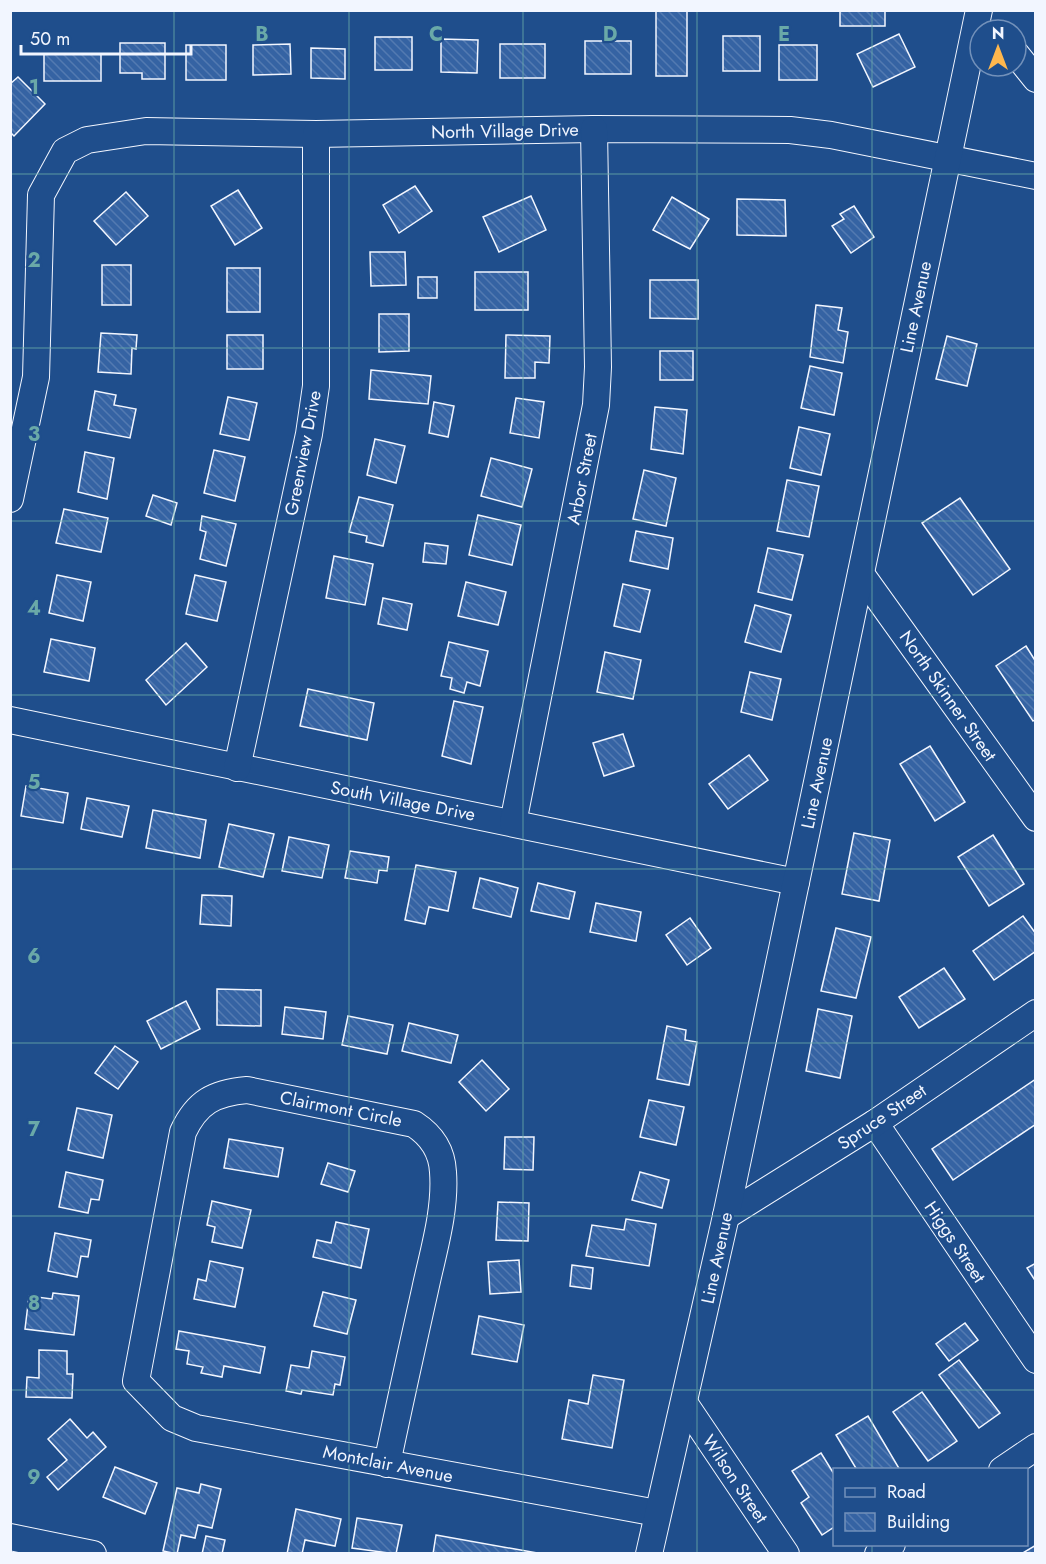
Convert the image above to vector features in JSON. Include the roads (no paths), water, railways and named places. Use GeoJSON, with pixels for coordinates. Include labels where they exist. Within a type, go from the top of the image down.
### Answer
{"type":"FeatureCollection","features":[{"type":"Feature","properties":{"kind":"street","name":"Line Avenue"},"geometry":{"type":"LineString","coordinates":[[649,1554],[726,1216],[946,157],[968,70]]}},
{"type":"Feature","properties":{"kind":"street","name":"North Village Drive"},"geometry":{"type":"LineString","coordinates":[[10,499],[36,376],[41,195],[65,151],[87,140],[146,131],[316,134],[594,129],[790,130],[831,135],[1035,176]]}},
{"type":"Feature","properties":{"kind":"street","name":"Arbor Street"},"geometry":{"type":"LineString","coordinates":[[513,823],[596,405],[598,367],[594,129]]}},
{"type":"Feature","properties":{"kind":"street","name":"Greenview Drive"},"geometry":{"type":"LineString","coordinates":[[237,768],[309,434],[316,386],[316,134]]}},
{"type":"Feature","properties":{"kind":"street","name":"North Skinner Street"},"geometry":{"type":"LineString","coordinates":[[861,573],[1035,818]]}},
{"type":"Feature","properties":{"kind":"street","name":"South Village Drive"},"geometry":{"type":"LineString","coordinates":[[10,720],[796,882]]}},
{"type":"Feature","properties":{"kind":"street","name":"Spruce Street"},"geometry":{"type":"LineString","coordinates":[[726,1216],[875,1123],[1035,1013]]}},
{"type":"Feature","properties":{"kind":"street","name":"Clairmont Circle"},"geometry":{"type":"LineString","coordinates":[[136,1381],[183,1132],[190,1116],[203,1102],[223,1092],[246,1090],[414,1124],[429,1133],[438,1151],[443,1171],[442,1199],[434,1251],[387,1464]]}},
{"type":"Feature","properties":{"kind":"street","name":"Higgs Street"},"geometry":{"type":"LineString","coordinates":[[875,1123],[1035,1360]]}},
{"type":"Feature","properties":{"kind":"street","name":"Montclair Avenue"},"geometry":{"type":"LineString","coordinates":[[136,1381],[172,1418],[196,1428],[657,1513]]}},
{"type":"Feature","properties":{"kind":"street","name":"Wilson Street"},"geometry":{"type":"LineString","coordinates":[[685,1404],[786,1554]]}},
{"type":"Feature","properties":{"kind":"street"},"geometry":{"type":"LineString","coordinates":[[1005,1468],[1035,1447]]}},
{"type":"Feature","properties":{"kind":"street"},"geometry":{"type":"LineString","coordinates":[[10,1537],[93,1554]]}}]}
